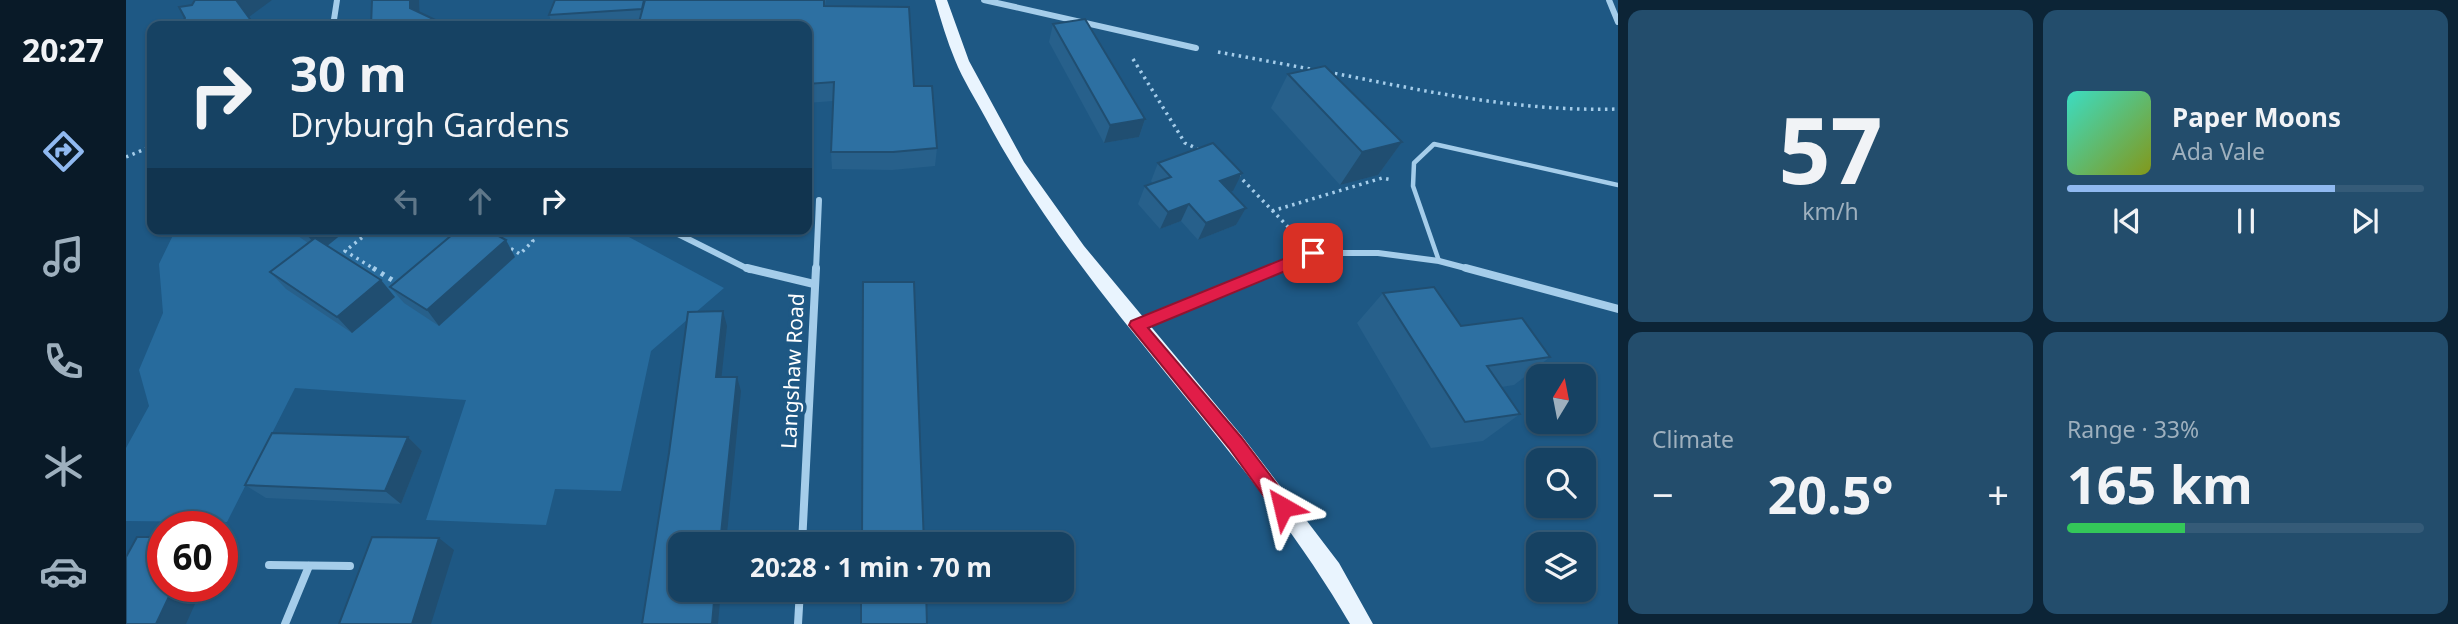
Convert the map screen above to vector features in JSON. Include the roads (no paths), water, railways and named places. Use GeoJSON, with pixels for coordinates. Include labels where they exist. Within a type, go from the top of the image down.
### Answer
{"type":"FeatureCollection","features":[{"type":"Feature","properties":{"kind":"main road"},"geometry":{"type":"LineString","coordinates":[[942,0],[962,61],[1018,165],[1078,251],[1235,442],[1331,571],[1362,624]]}},
{"type":"Feature","properties":{"kind":"street"},"geometry":{"type":"LineString","coordinates":[[333,21],[337,0]]}},
{"type":"Feature","properties":{"kind":"street"},"geometry":{"type":"LineString","coordinates":[[984,0],[1196,48]]}},
{"type":"Feature","properties":{"kind":"street"},"geometry":{"type":"LineString","coordinates":[[1609,0],[1618,22]]}},
{"type":"Feature","properties":{"kind":"street","name":"Langshaw Road"},"geometry":{"type":"LineString","coordinates":[[803,532],[819,200]]}},
{"type":"Feature","properties":{"kind":"street"},"geometry":{"type":"LineString","coordinates":[[680,235],[750,270],[814,284]]}},
{"type":"Feature","properties":{"kind":"street"},"geometry":{"type":"LineString","coordinates":[[1137,325],[1313,253],[1378,253],[1440,261],[1618,309]]}},
{"type":"Feature","properties":{"kind":"street"},"geometry":{"type":"LineString","coordinates":[[269,565],[350,566]]}},
{"type":"Feature","properties":{"kind":"street"},"geometry":{"type":"LineString","coordinates":[[285,624],[309,566]]}},
{"type":"Feature","properties":{"kind":"street"},"geometry":{"type":"LineString","coordinates":[[798,624],[799,602]]}},
{"type":"Feature","properties":{"kind":"lane"},"geometry":{"type":"LineString","coordinates":[[1440,261],[1413,186],[1413,163],[1433,144],[1618,185]]}}]}
